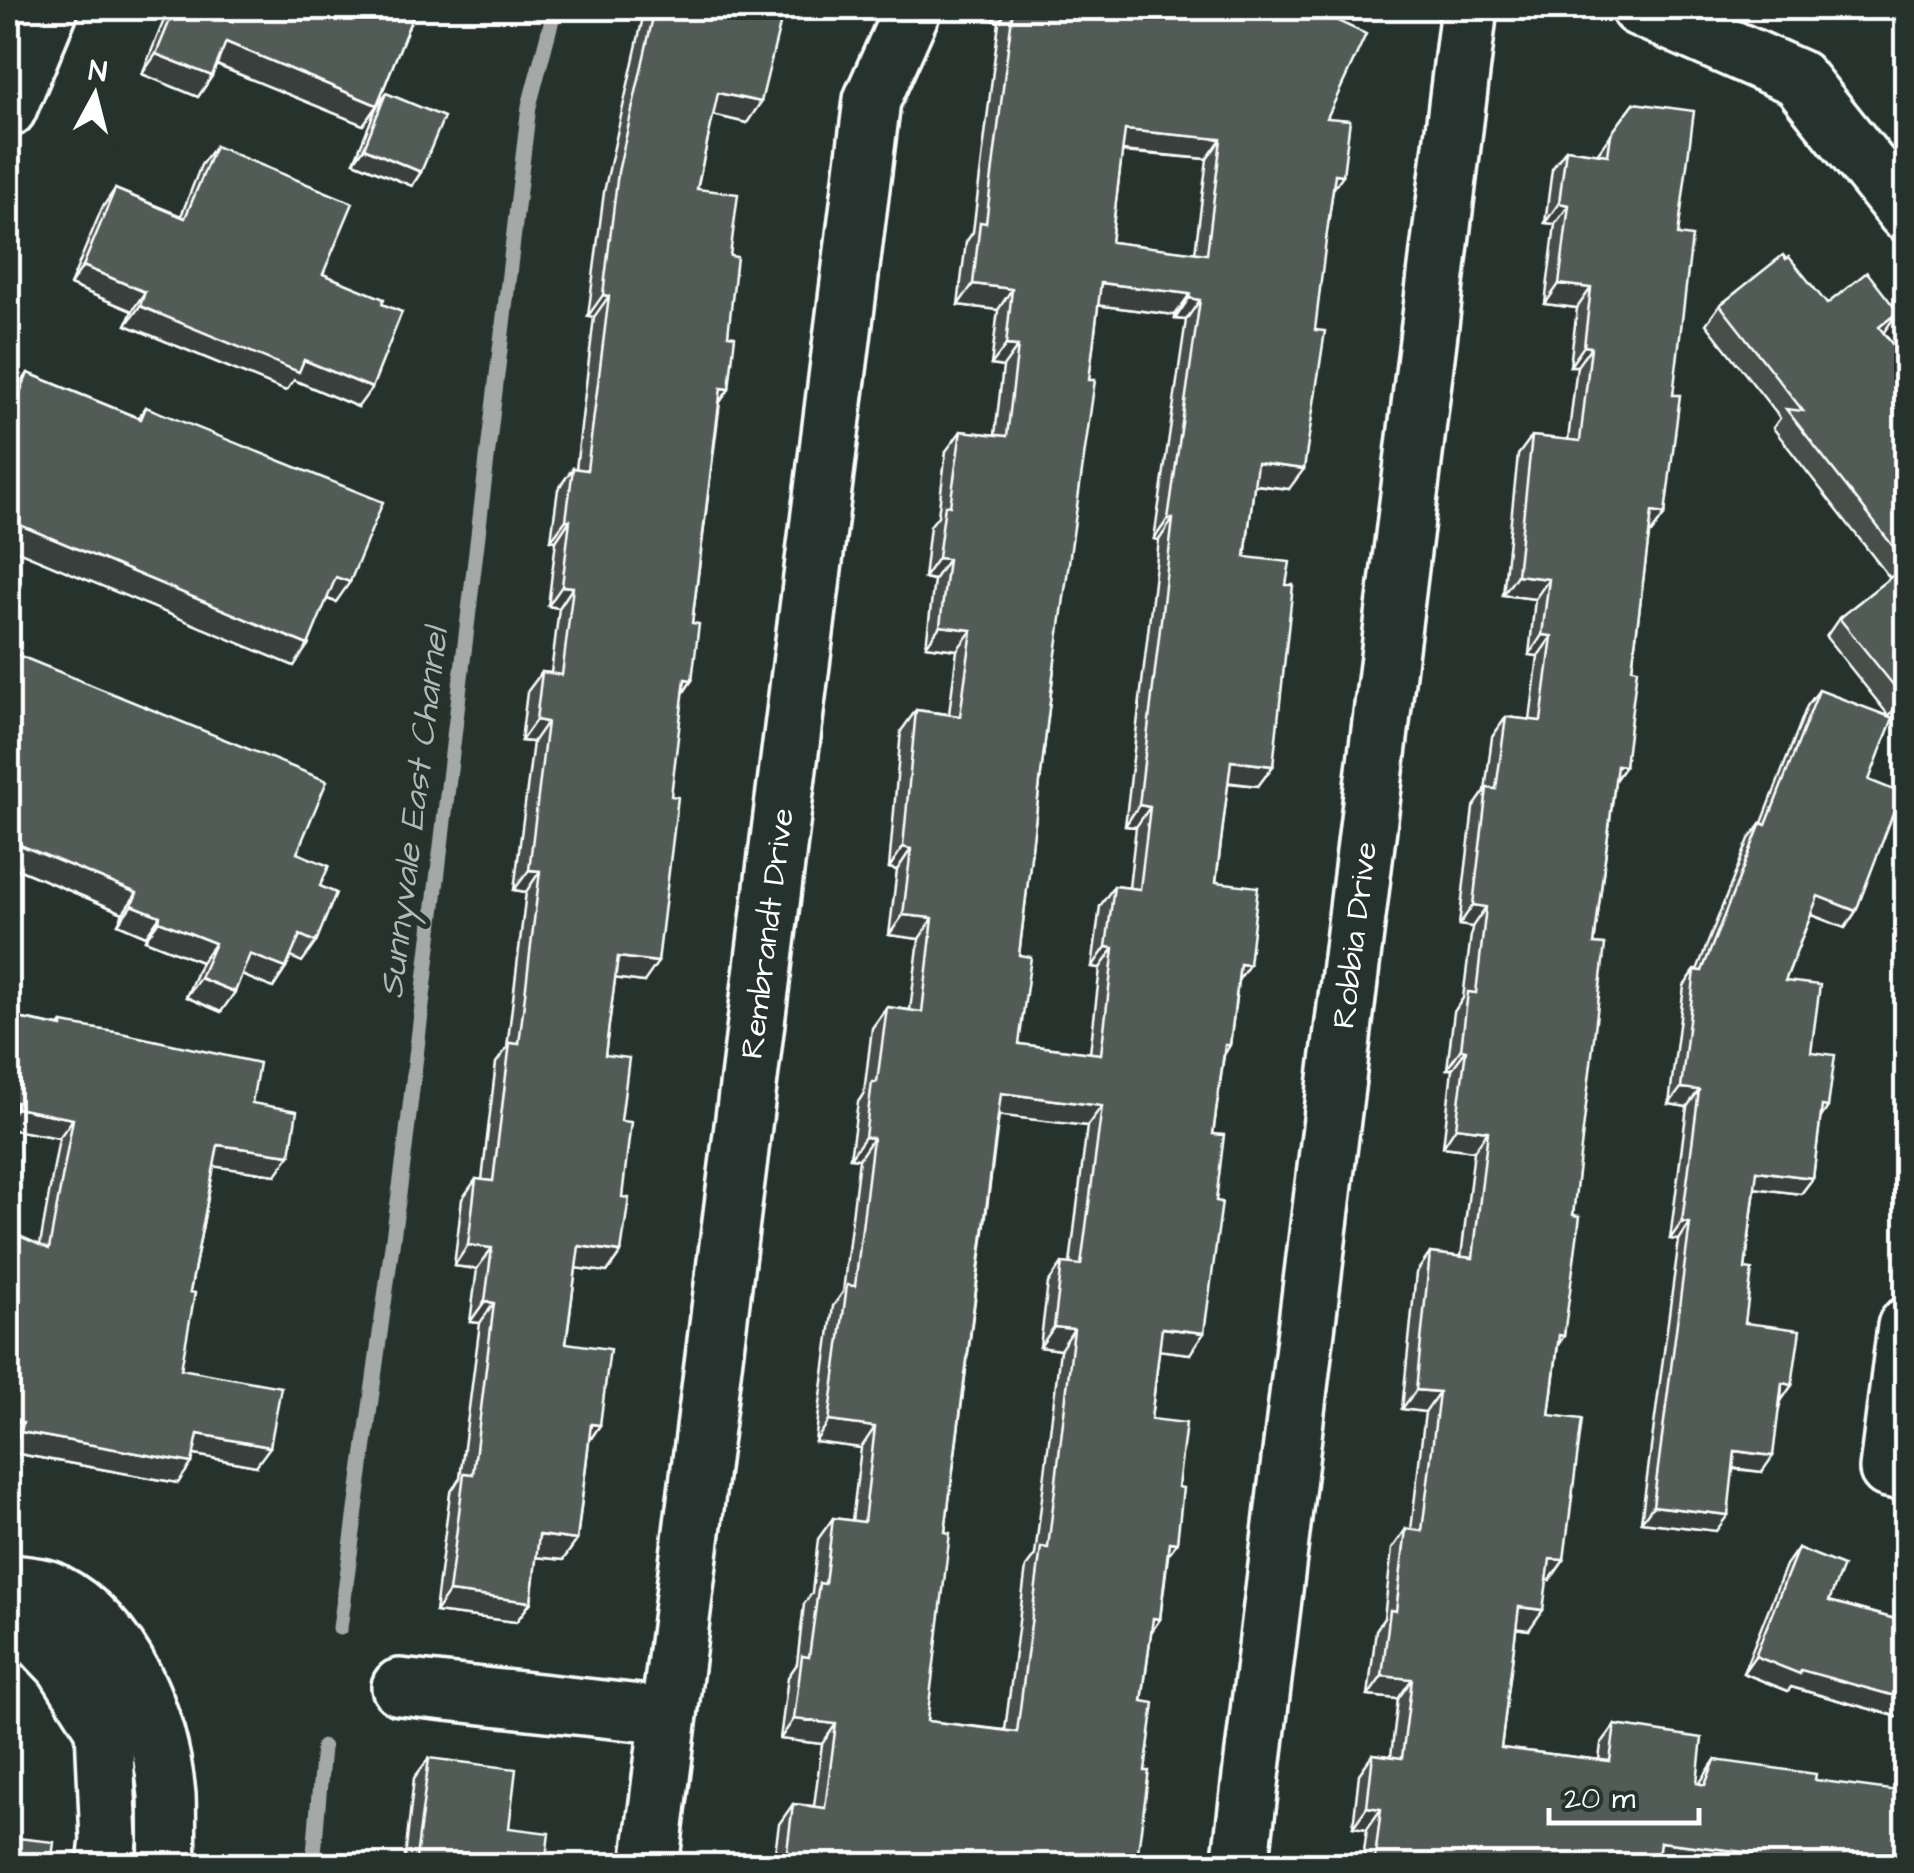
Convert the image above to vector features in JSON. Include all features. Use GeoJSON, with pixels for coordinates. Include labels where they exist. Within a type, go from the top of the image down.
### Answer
{"type":"FeatureCollection","features":[{"type":"Feature","properties":{"kind":"street"},"geometry":{"type":"LineString","coordinates":[[8,110],[50,8]]}},
{"type":"Feature","properties":{"kind":"street","name":"Rembrandt Drive"},"geometry":{"type":"LineString","coordinates":[[650,1866],[872,100],[913,8]]}},
{"type":"Feature","properties":{"kind":"street","name":"Robbia Drive"},"geometry":{"type":"LineString","coordinates":[[1240,1866],[1468,8]]}},
{"type":"Feature","properties":{"kind":"street"},"geometry":{"type":"LineString","coordinates":[[1640,8],[1798,78],[1906,214]]}},
{"type":"Feature","properties":{"kind":"street"},"geometry":{"type":"LineString","coordinates":[[1906,1326],[1888,1469],[1906,1473]]}},
{"type":"Feature","properties":{"kind":"street"},"geometry":{"type":"LineString","coordinates":[[8,1582],[51,1590],[100,1625],[131,1673],[106,1866]]}},
{"type":"Feature","properties":{"kind":"street"},"geometry":{"type":"LineString","coordinates":[[8,1606],[64,1664],[126,1717],[166,1793],[168,1866]]}},
{"type":"Feature","properties":{"kind":"street"},"geometry":{"type":"LineString","coordinates":[[400,1687],[668,1716]]}},
{"type":"Feature","properties":{"kind":"building"},"geometry":{"type":"Polygon","coordinates":[[[175,8],[197,8],[232,22],[238,8],[416,8],[377,105],[226,42],[212,76],[156,54],[175,8]]]}},
{"type":"Feature","properties":{"kind":"building"},"geometry":{"type":"Polygon","coordinates":[[[655,8],[784,8],[761,102],[718,93],[697,189],[738,194],[730,256],[737,257],[728,335],[735,336],[729,389],[721,388],[692,623],[699,624],[692,680],[685,679],[671,796],[678,797],[658,962],[618,957],[605,1055],[629,1058],[621,1121],[631,1122],[622,1197],[629,1198],[621,1252],[579,1246],[566,1343],[610,1349],[600,1425],[591,1424],[577,1540],[539,1535],[531,1602],[449,1592],[464,1473],[473,1474],[494,1303],[485,1301],[492,1248],[468,1245],[476,1179],[493,1181],[510,1043],[519,1044],[540,871],[529,870],[547,722],[536,720],[542,672],[562,675],[573,587],[562,586],[573,468],[587,470],[609,296],[603,295],[618,172],[655,8]]]}},
{"type":"Feature","properties":{"kind":"building"},"geometry":{"type":"Polygon","coordinates":[[[1013,8],[1333,8],[1329,17],[1366,34],[1327,118],[1350,120],[1343,175],[1335,174],[1326,240],[1315,330],[1325,331],[1304,469],[1257,463],[1245,557],[1290,562],[1286,585],[1293,585],[1273,766],[1231,761],[1216,882],[1258,887],[1249,965],[1240,964],[1213,1134],[1224,1135],[1216,1201],[1222,1202],[1204,1333],[1162,1328],[1151,1419],[1186,1423],[1178,1487],[1183,1488],[1177,1543],[1169,1542],[1160,1619],[1153,1618],[1142,1701],[1154,1703],[1136,1866],[785,1866],[793,1804],[825,1808],[836,1724],[794,1719],[802,1656],[809,1657],[819,1583],[825,1584],[833,1518],[864,1522],[875,1427],[829,1421],[847,1285],[855,1286],[873,1138],[865,1137],[872,1082],[877,1082],[887,1007],[922,1012],[933,918],[903,915],[911,849],[903,847],[916,710],[960,716],[972,630],[940,626],[948,559],[938,558],[945,505],[950,506],[961,431],[1007,436],[1018,346],[1006,345],[1012,289],[973,284],[980,222],[986,223],[1013,8]],[[1125,130],[1111,242],[1207,254],[1221,139],[1125,130]],[[1101,283],[1089,380],[1095,380],[1019,955],[1031,957],[1019,1044],[1101,1054],[1114,948],[1106,947],[1114,886],[1140,889],[1150,807],[1139,805],[1173,519],[1168,519],[1200,300],[1189,298],[1190,294],[1101,283]],[[1001,1093],[945,1532],[950,1533],[927,1721],[1017,1732],[1041,1547],[1048,1548],[1074,1329],[1054,1327],[1062,1263],[1081,1265],[1102,1106],[1001,1093]]]}},
{"type":"Feature","properties":{"kind":"building"},"geometry":{"type":"Polygon","coordinates":[[[386,93],[444,117],[421,172],[364,148],[386,93]]]}},
{"type":"Feature","properties":{"kind":"building"},"geometry":{"type":"Polygon","coordinates":[[[1634,103],[1694,111],[1678,235],[1692,237],[1673,395],[1680,395],[1665,514],[1652,512],[1632,668],[1637,669],[1625,766],[1617,765],[1594,944],[1605,945],[1573,1215],[1580,1216],[1549,1415],[1582,1419],[1564,1560],[1550,1559],[1543,1610],[1519,1607],[1501,1748],[1610,1761],[1615,1725],[1702,1738],[1697,1783],[1705,1785],[1715,1760],[1816,1774],[1815,1780],[1906,1792],[1906,1866],[1751,1866],[1753,1853],[1660,1842],[1657,1865],[1598,1858],[1598,1866],[1374,1866],[1381,1809],[1367,1807],[1373,1754],[1402,1758],[1412,1679],[1382,1676],[1390,1610],[1396,1611],[1406,1529],[1422,1531],[1439,1392],[1416,1390],[1430,1253],[1473,1258],[1488,1131],[1456,1127],[1466,1050],[1461,1049],[1468,992],[1476,993],[1486,907],[1473,905],[1487,788],[1496,789],[1506,717],[1541,721],[1552,636],[1542,635],[1549,579],[1517,575],[1532,436],[1580,441],[1591,347],[1584,346],[1591,288],[1559,284],[1569,205],[1559,203],[1566,149],[1608,155],[1611,134],[1634,103]]]}},
{"type":"Feature","properties":{"kind":"building"},"geometry":{"type":"Polygon","coordinates":[[[215,146],[353,203],[323,274],[384,299],[382,304],[402,312],[372,388],[304,360],[299,372],[140,306],[145,292],[83,266],[115,189],[185,218],[215,146]]]}},
{"type":"Feature","properties":{"kind":"building"},"geometry":{"type":"Polygon","coordinates":[[[1783,255],[1789,257],[1827,304],[1867,272],[1898,312],[1879,327],[1906,362],[1906,563],[1786,409],[1803,411],[1720,305],[1783,255]]]}},
{"type":"Feature","properties":{"kind":"building"},"geometry":{"type":"Polygon","coordinates":[[[28,373],[141,419],[146,407],[383,502],[350,582],[336,577],[308,645],[8,520],[8,422],[28,373]]]}},
{"type":"Feature","properties":{"kind":"building"},"geometry":{"type":"Polygon","coordinates":[[[1906,565],[1906,687],[1903,697],[1839,618],[1906,565]]]}},
{"type":"Feature","properties":{"kind":"building"},"geometry":{"type":"Polygon","coordinates":[[[8,651],[327,781],[297,853],[329,866],[320,886],[336,893],[316,942],[300,935],[286,968],[250,954],[235,992],[200,978],[215,943],[159,921],[160,916],[132,905],[137,893],[8,840],[8,651]]]}},
{"type":"Feature","properties":{"kind":"building"},"geometry":{"type":"Polygon","coordinates":[[[1819,690],[1893,718],[1869,780],[1901,793],[1856,911],[1818,896],[1785,981],[1820,985],[1811,1052],[1835,1055],[1828,1107],[1822,1106],[1813,1178],[1757,1171],[1745,1269],[1752,1270],[1745,1323],[1800,1330],[1792,1385],[1782,1383],[1773,1456],[1735,1451],[1728,1515],[1653,1506],[1690,1223],[1682,1222],[1699,1090],[1681,1088],[1695,970],[1702,971],[1819,690]]]}},
{"type":"Feature","properties":{"kind":"building"},"geometry":{"type":"Polygon","coordinates":[[[8,1016],[121,1033],[259,1063],[252,1103],[297,1111],[290,1155],[218,1145],[190,1292],[195,1293],[181,1369],[281,1387],[270,1447],[198,1434],[192,1463],[21,1432],[23,1423],[8,1420],[8,1231],[49,1249],[73,1119],[16,1108],[17,1102],[8,1101],[8,1016]]]}},
{"type":"Feature","properties":{"kind":"building"},"geometry":{"type":"Polygon","coordinates":[[[1798,1548],[1843,1566],[1829,1601],[1906,1622],[1906,1699],[1801,1670],[1800,1674],[1755,1656],[1798,1548]]]}},
{"type":"Feature","properties":{"kind":"building"},"geometry":{"type":"Polygon","coordinates":[[[429,1758],[516,1769],[509,1828],[549,1833],[545,1866],[415,1866],[429,1758]]]}},
{"type":"Feature","properties":{"kind":"building"},"geometry":{"type":"Polygon","coordinates":[[[8,1837],[54,1842],[51,1866],[8,1866],[8,1837]]]}},
{"type":"Feature","properties":{"kind":"waterway","name":"Sunnyvale East Channel"},"geometry":{"type":"LineString","coordinates":[[340,1628],[404,1157],[529,106],[555,8]]}},
{"type":"Feature","properties":{"kind":"waterway","name":"Sunnyvale East Channel"},"geometry":{"type":"LineString","coordinates":[[313,1866],[323,1747]]}}]}
